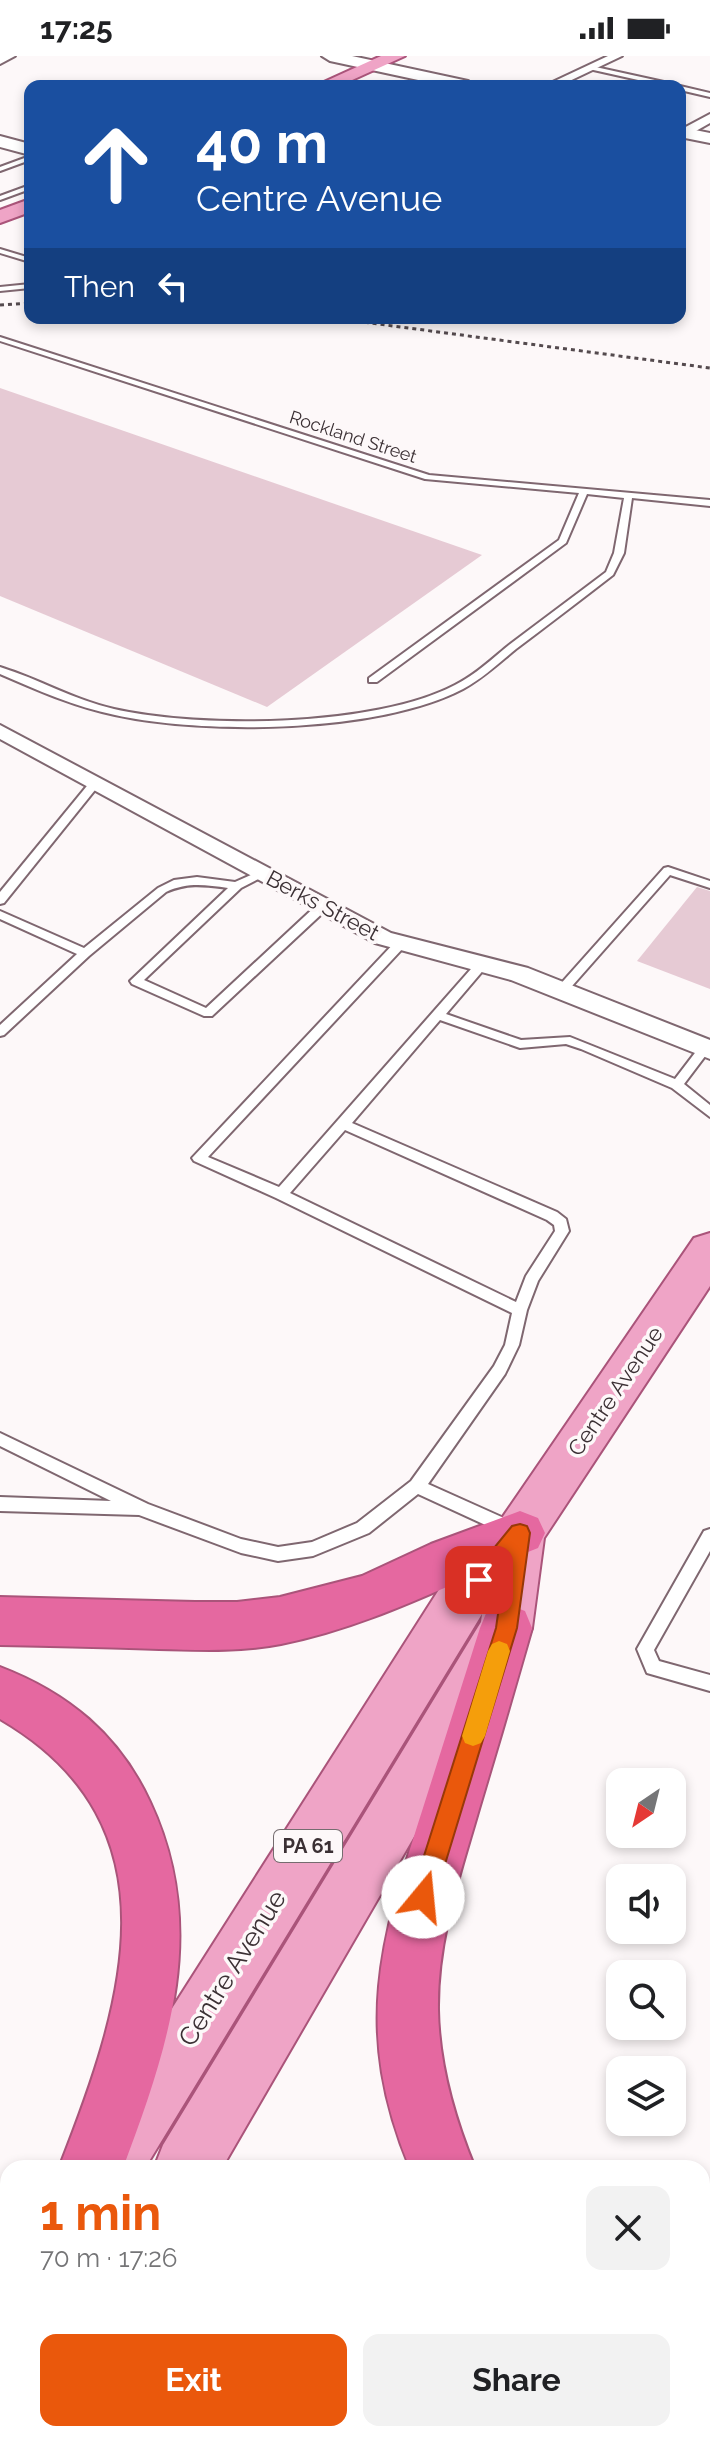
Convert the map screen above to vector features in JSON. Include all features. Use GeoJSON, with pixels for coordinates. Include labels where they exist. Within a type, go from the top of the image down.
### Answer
{"type":"FeatureCollection","features":[{"type":"Feature","properties":{"kind":"highway"},"geometry":{"type":"LineString","coordinates":[[0,1621],[237,1626],[280,1621],[364,1599],[408,1582],[449,1560],[520,1533]]}},
{"type":"Feature","properties":{"kind":"highway"},"geometry":{"type":"LineString","coordinates":[[440,2160],[419,2102],[407,2044],[405,1987],[411,1943],[423,1897],[506,1628]]}},
{"type":"Feature","properties":{"kind":"highway"},"geometry":{"type":"LineString","coordinates":[[0,1692],[37,1710],[57,1725],[77,1741],[110,1779],[134,1826],[150,1879],[154,1915],[144,2003],[131,2059],[94,2160]]}},
{"type":"Feature","properties":{"kind":"main road"},"geometry":{"type":"LineString","coordinates":[[366,78],[396,56]]}},
{"type":"Feature","properties":{"kind":"main road"},"geometry":{"type":"LineString","coordinates":[[0,217],[24,206]]}},
{"type":"Feature","properties":{"kind":"main road","name":"Centre Avenue"},"geometry":{"type":"LineString","coordinates":[[113,2160],[458,1604],[520,1533],[710,1250]]}},
{"type":"Feature","properties":{"kind":"main road","name":"Centre Avenue"},"geometry":{"type":"LineString","coordinates":[[191,2160],[506,1628],[520,1533]]}},
{"type":"Feature","properties":{"kind":"street"},"geometry":{"type":"LineString","coordinates":[[0,59],[7,56]]}},
{"type":"Feature","properties":{"kind":"street"},"geometry":{"type":"LineString","coordinates":[[330,56],[366,78],[393,80]]}},
{"type":"Feature","properties":{"kind":"street"},"geometry":{"type":"LineString","coordinates":[[564,80],[614,58]]}},
{"type":"Feature","properties":{"kind":"street"},"geometry":{"type":"LineString","coordinates":[[686,130],[710,118]]}},
{"type":"Feature","properties":{"kind":"street"},"geometry":{"type":"LineString","coordinates":[[686,133],[710,138]]}},
{"type":"Feature","properties":{"kind":"street"},"geometry":{"type":"LineString","coordinates":[[0,141],[24,154]]}},
{"type":"Feature","properties":{"kind":"street","name":"Berks Street"},"geometry":{"type":"LineString","coordinates":[[0,731],[383,938],[519,974],[707,1049]]}},
{"type":"Feature","properties":{"kind":"lane"},"geometry":{"type":"LineString","coordinates":[[595,56],[614,58]]}},
{"type":"Feature","properties":{"kind":"lane"},"geometry":{"type":"LineString","coordinates":[[591,68],[646,80]]}},
{"type":"Feature","properties":{"kind":"lane"},"geometry":{"type":"LineString","coordinates":[[686,89],[710,95]]}},
{"type":"Feature","properties":{"kind":"lane"},"geometry":{"type":"LineString","coordinates":[[0,169],[24,156]]}},
{"type":"Feature","properties":{"kind":"lane"},"geometry":{"type":"LineString","coordinates":[[0,195],[24,189]]}},
{"type":"Feature","properties":{"kind":"lane"},"geometry":{"type":"LineString","coordinates":[[9,195],[24,201]]}},
{"type":"Feature","properties":{"kind":"lane"},"geometry":{"type":"LineString","coordinates":[[0,251],[24,258]]}},
{"type":"Feature","properties":{"kind":"lane"},"geometry":{"type":"LineString","coordinates":[[0,289],[24,287]]}},
{"type":"Feature","properties":{"kind":"lane","name":"Rockland Street"},"geometry":{"type":"LineString","coordinates":[[0,339],[411,473],[474,484],[710,503]]}},
{"type":"Feature","properties":{"kind":"lane"},"geometry":{"type":"LineString","coordinates":[[373,680],[563,541],[583,493]]}},
{"type":"Feature","properties":{"kind":"lane"},"geometry":{"type":"LineString","coordinates":[[0,670],[59,695],[116,712],[193,721],[259,723],[338,719],[412,705],[456,689],[610,573],[619,553],[628,497]]}},
{"type":"Feature","properties":{"kind":"lane"},"geometry":{"type":"LineString","coordinates":[[0,900],[95,783]]}},
{"type":"Feature","properties":{"kind":"lane"},"geometry":{"type":"LineString","coordinates":[[561,991],[668,870],[710,885]]}},
{"type":"Feature","properties":{"kind":"lane"},"geometry":{"type":"LineString","coordinates":[[262,873],[237,886],[136,981],[208,1013],[323,906]]}},
{"type":"Feature","properties":{"kind":"lane"},"geometry":{"type":"LineString","coordinates":[[0,1032],[85,953],[162,890],[178,882],[197,880],[237,886]]}},
{"type":"Feature","properties":{"kind":"lane"},"geometry":{"type":"LineString","coordinates":[[0,915],[85,953]]}},
{"type":"Feature","properties":{"kind":"lane"},"geometry":{"type":"LineString","coordinates":[[401,943],[199,1158],[281,1194],[520,1310]]}},
{"type":"Feature","properties":{"kind":"lane"},"geometry":{"type":"LineString","coordinates":[[281,1194],[482,964]]}},
{"type":"Feature","properties":{"kind":"lane"},"geometry":{"type":"LineString","coordinates":[[437,1015],[520,1044],[566,1040],[677,1085],[710,1112]]}},
{"type":"Feature","properties":{"kind":"lane"},"geometry":{"type":"LineString","coordinates":[[677,1085],[707,1049]]}},
{"type":"Feature","properties":{"kind":"lane"},"geometry":{"type":"LineString","coordinates":[[0,1439],[142,1509],[241,1546],[278,1554],[313,1549],[363,1528],[417,1486],[500,1370],[512,1345],[531,1280],[559,1239],[561,1223],[343,1124]]}},
{"type":"Feature","properties":{"kind":"lane"},"geometry":{"type":"LineString","coordinates":[[417,1486],[520,1533]]}},
{"type":"Feature","properties":{"kind":"lane"},"geometry":{"type":"LineString","coordinates":[[0,1504],[142,1509]]}},
{"type":"Feature","properties":{"kind":"lane"},"geometry":{"type":"LineString","coordinates":[[710,1536],[645,1649],[653,1667],[710,1683]]}},
{"type":"Feature","properties":{"kind":"building"},"geometry":{"type":"Polygon","coordinates":[[[0,388],[482,555],[267,707],[0,596],[0,388]]]}},
{"type":"Feature","properties":{"kind":"building"},"geometry":{"type":"Polygon","coordinates":[[[697,887],[710,891],[710,989],[637,961],[697,887]]]}},
{"type":"Feature","properties":{"kind":"railway"},"geometry":{"type":"LineString","coordinates":[[0,305],[24,303]]}},
{"type":"Feature","properties":{"kind":"railway"},"geometry":{"type":"LineString","coordinates":[[378,324],[710,368]]}},
{"type":"Feature","properties":{"kind":"slow traffic"},"geometry":{"type":"LineString","coordinates":[[473,1736],[499,1651]]}},
{"type":"Feature","properties":{"kind":"route"},"geometry":{"type":"LineString","coordinates":[[423,1897],[506,1628],[520,1533],[479,1580]]}}]}
